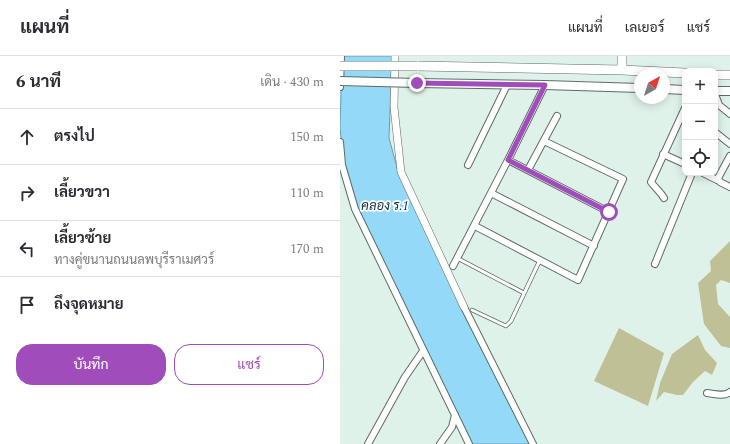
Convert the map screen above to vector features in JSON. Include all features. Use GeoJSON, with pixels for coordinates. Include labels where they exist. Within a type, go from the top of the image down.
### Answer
{"type":"FeatureCollection","features":[{"type":"Feature","properties":{"kind":"main road"},"geometry":{"type":"LineString","coordinates":[[622,56],[622,70]]}},
{"type":"Feature","properties":{"kind":"main road"},"geometry":{"type":"LineString","coordinates":[[340,66],[622,70],[682,73]]}},
{"type":"Feature","properties":{"kind":"main road"},"geometry":{"type":"LineString","coordinates":[[718,74],[730,75]]}},
{"type":"Feature","properties":{"kind":"main road"},"geometry":{"type":"LineString","coordinates":[[340,81],[634,88]]}},
{"type":"Feature","properties":{"kind":"main road"},"geometry":{"type":"LineString","coordinates":[[670,89],[682,90]]}},
{"type":"Feature","properties":{"kind":"main road"},"geometry":{"type":"LineString","coordinates":[[718,91],[730,91]]}},
{"type":"Feature","properties":{"kind":"street"},"geometry":{"type":"LineString","coordinates":[[340,87],[341,56]]}},
{"type":"Feature","properties":{"kind":"street"},"geometry":{"type":"LineString","coordinates":[[395,56],[394,107],[401,172],[464,307],[533,444]]}},
{"type":"Feature","properties":{"kind":"street"},"geometry":{"type":"LineString","coordinates":[[468,165],[507,85]]}},
{"type":"Feature","properties":{"kind":"street"},"geometry":{"type":"LineString","coordinates":[[453,266],[545,85]]}},
{"type":"Feature","properties":{"kind":"street"},"geometry":{"type":"LineString","coordinates":[[718,102],[719,105],[730,114]]}},
{"type":"Feature","properties":{"kind":"street"},"geometry":{"type":"LineString","coordinates":[[664,198],[660,191],[655,188],[651,182],[682,114]]}},
{"type":"Feature","properties":{"kind":"street"},"geometry":{"type":"LineString","coordinates":[[528,170],[557,116]]}},
{"type":"Feature","properties":{"kind":"street"},"geometry":{"type":"LineString","coordinates":[[718,134],[730,144]]}},
{"type":"Feature","properties":{"kind":"street"},"geometry":{"type":"LineString","coordinates":[[474,226],[578,280],[623,179],[544,141]]}},
{"type":"Feature","properties":{"kind":"street"},"geometry":{"type":"LineString","coordinates":[[340,142],[342,165],[356,209],[469,444]]}},
{"type":"Feature","properties":{"kind":"street"},"geometry":{"type":"LineString","coordinates":[[663,154],[682,163]]}},
{"type":"Feature","properties":{"kind":"street"},"geometry":{"type":"LineString","coordinates":[[718,179],[730,156]]}},
{"type":"Feature","properties":{"kind":"street"},"geometry":{"type":"LineString","coordinates":[[508,160],[609,212]]}},
{"type":"Feature","properties":{"kind":"street"},"geometry":{"type":"LineString","coordinates":[[655,264],[691,176]]}},
{"type":"Feature","properties":{"kind":"street"},"geometry":{"type":"LineString","coordinates":[[710,176],[730,187]]}},
{"type":"Feature","properties":{"kind":"street"},"geometry":{"type":"LineString","coordinates":[[491,193],[594,246]]}},
{"type":"Feature","properties":{"kind":"street"},"geometry":{"type":"LineString","coordinates":[[368,444],[405,377],[423,351]]}},
{"type":"Feature","properties":{"kind":"street"},"geometry":{"type":"LineString","coordinates":[[707,394],[722,395],[730,392]]}},
{"type":"Feature","properties":{"kind":"street"},"geometry":{"type":"LineString","coordinates":[[440,444],[452,427],[455,415]]}},
{"type":"Feature","properties":{"kind":"lane"},"geometry":{"type":"LineString","coordinates":[[457,258],[524,293]]}},
{"type":"Feature","properties":{"kind":"lane"},"geometry":{"type":"LineString","coordinates":[[472,310],[506,326],[511,321],[540,260]]}},
{"type":"Feature","properties":{"kind":"green space"},"geometry":{"type":"Polygon","coordinates":[[[730,241],[730,283],[721,280],[716,285],[718,304],[730,317],[730,348],[721,346],[704,324],[698,283],[711,271],[710,261],[730,241]]]}},
{"type":"Feature","properties":{"kind":"green space"},"geometry":{"type":"Polygon","coordinates":[[[619,328],[664,353],[648,406],[594,381],[619,328]]]}},
{"type":"Feature","properties":{"kind":"green space"},"geometry":{"type":"Polygon","coordinates":[[[698,335],[705,350],[717,363],[712,375],[705,371],[693,382],[683,395],[664,392],[656,401],[660,383],[672,354],[698,335]]]}},
{"type":"Feature","properties":{"kind":"water","name":"คลอง ร.1"},"geometry":{"type":"Polygon","coordinates":[[[342,56],[392,56],[389,138],[398,171],[530,444],[472,444],[357,206],[344,164],[340,128],[342,56]]]}},
{"type":"Feature","properties":{"kind":"route"},"geometry":{"type":"LineString","coordinates":[[417,83],[545,85],[508,160],[609,212]]}}]}
